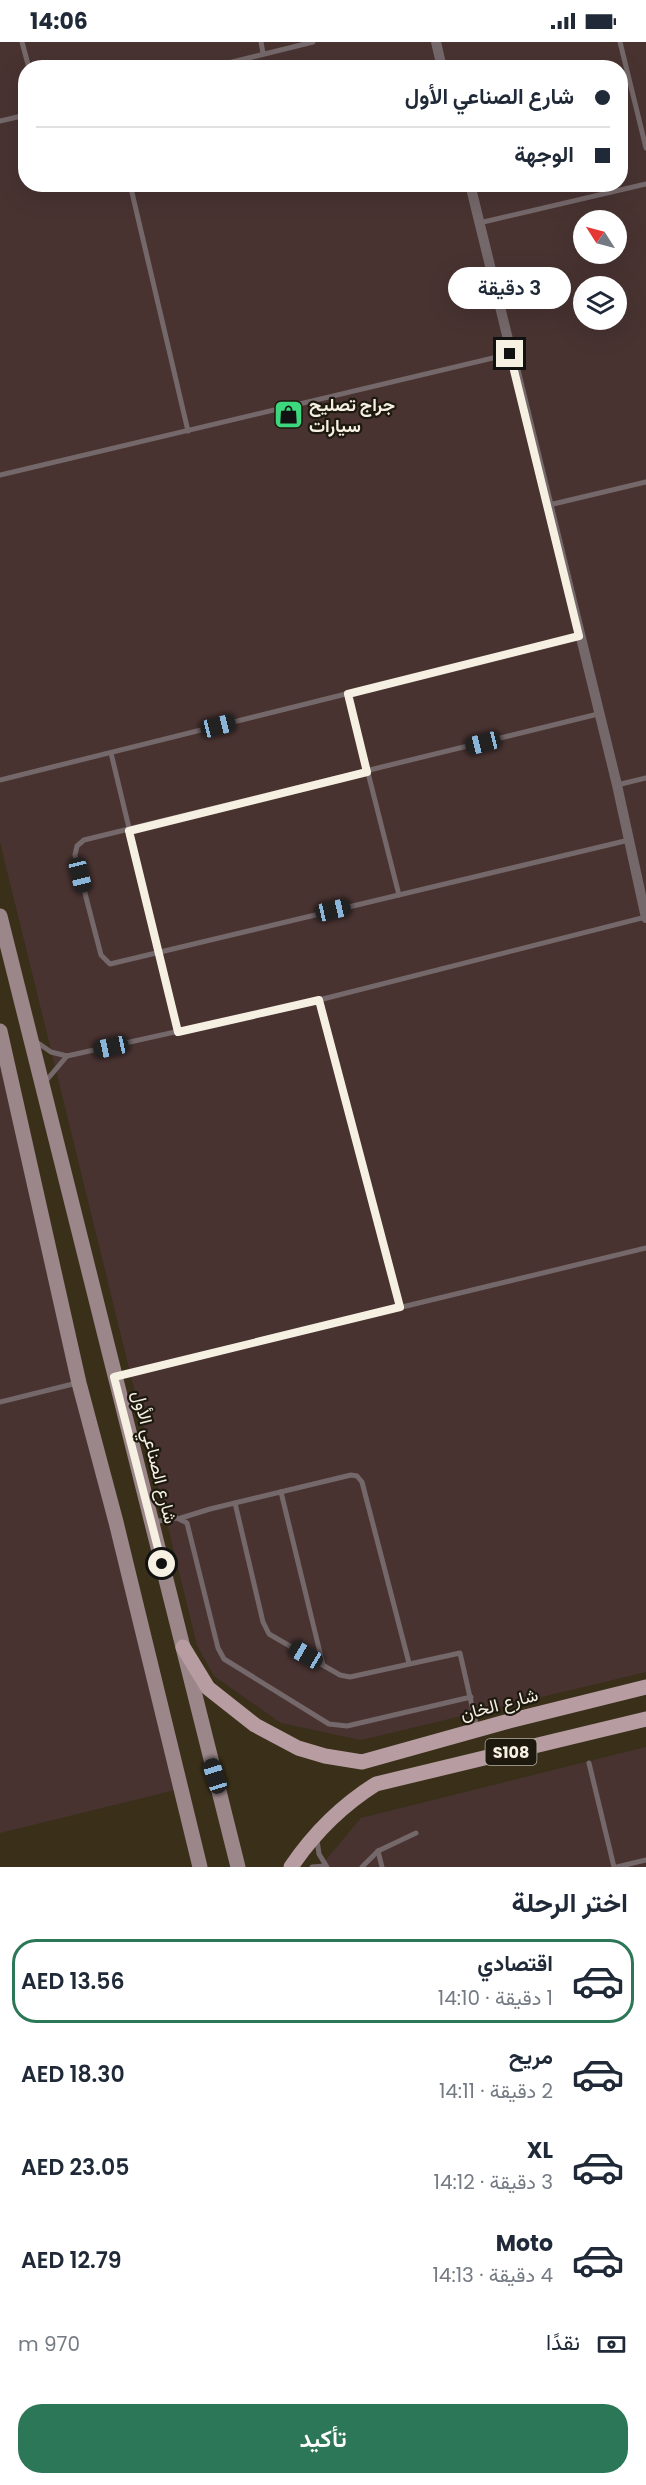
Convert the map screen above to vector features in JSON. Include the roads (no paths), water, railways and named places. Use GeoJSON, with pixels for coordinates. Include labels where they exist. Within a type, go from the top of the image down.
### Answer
{"type":"FeatureCollection","features":[{"type":"Feature","properties":{"kind":"main road","name":"شارع الصناعي الأول"},"geometry":{"type":"LineString","coordinates":[[0,916],[238,1867]]}},
{"type":"Feature","properties":{"kind":"main road"},"geometry":{"type":"LineString","coordinates":[[0,1031],[4,1069],[79,1383],[200,1867]]}},
{"type":"Feature","properties":{"kind":"main road","name":"شارع الخان"},"geometry":{"type":"LineString","coordinates":[[183,1647],[208,1688],[255,1725],[298,1748],[325,1756],[362,1762],[646,1687]]}},
{"type":"Feature","properties":{"kind":"main road","name":"S108"},"geometry":{"type":"LineString","coordinates":[[317,1832],[345,1806],[376,1784],[646,1719]]}},
{"type":"Feature","properties":{"kind":"main road"},"geometry":{"type":"LineString","coordinates":[[291,1867],[317,1832]]}},
{"type":"Feature","properties":{"kind":"street"},"geometry":{"type":"LineString","coordinates":[[436,42],[440,60]]}},
{"type":"Feature","properties":{"kind":"street"},"geometry":{"type":"LineString","coordinates":[[472,192],[617,785],[646,918]]}},
{"type":"Feature","properties":{"kind":"lane"},"geometry":{"type":"LineString","coordinates":[[22,42],[26,60]]}},
{"type":"Feature","properties":{"kind":"lane"},"geometry":{"type":"LineString","coordinates":[[261,42],[263,53]]}},
{"type":"Feature","properties":{"kind":"lane"},"geometry":{"type":"LineString","coordinates":[[237,60],[313,42]]}},
{"type":"Feature","properties":{"kind":"lane"},"geometry":{"type":"LineString","coordinates":[[620,42],[624,60]]}},
{"type":"Feature","properties":{"kind":"lane"},"geometry":{"type":"LineString","coordinates":[[628,75],[646,148]]}},
{"type":"Feature","properties":{"kind":"lane"},"geometry":{"type":"LineString","coordinates":[[0,121],[18,117]]}},
{"type":"Feature","properties":{"kind":"lane"},"geometry":{"type":"LineString","coordinates":[[628,188],[646,184]]}},
{"type":"Feature","properties":{"kind":"lane"},"geometry":{"type":"LineString","coordinates":[[132,192],[188,431]]}},
{"type":"Feature","properties":{"kind":"lane"},"geometry":{"type":"LineString","coordinates":[[479,223],[612,192]]}},
{"type":"Feature","properties":{"kind":"lane"},"geometry":{"type":"LineString","coordinates":[[0,475],[510,354]]}},
{"type":"Feature","properties":{"kind":"lane"},"geometry":{"type":"LineString","coordinates":[[549,505],[646,482]]}},
{"type":"Feature","properties":{"kind":"lane"},"geometry":{"type":"LineString","coordinates":[[0,780],[579,636]]}},
{"type":"Feature","properties":{"kind":"lane"},"geometry":{"type":"LineString","coordinates":[[348,694],[399,895]]}},
{"type":"Feature","properties":{"kind":"lane"},"geometry":{"type":"LineString","coordinates":[[598,714],[129,831],[84,840],[77,846],[75,855],[102,960],[115,964],[629,840]]}},
{"type":"Feature","properties":{"kind":"lane"},"geometry":{"type":"LineString","coordinates":[[111,753],[178,1032]]}},
{"type":"Feature","properties":{"kind":"lane"},"geometry":{"type":"LineString","coordinates":[[617,785],[646,778]]}},
{"type":"Feature","properties":{"kind":"lane"},"geometry":{"type":"LineString","coordinates":[[30,1036],[43,1048],[67,1056],[319,1000],[646,918]]}},
{"type":"Feature","properties":{"kind":"lane"},"geometry":{"type":"LineString","coordinates":[[319,1000],[400,1307]]}},
{"type":"Feature","properties":{"kind":"lane"},"geometry":{"type":"LineString","coordinates":[[42,1087],[67,1056]]}},
{"type":"Feature","properties":{"kind":"lane"},"geometry":{"type":"LineString","coordinates":[[114,1377],[646,1248]]}},
{"type":"Feature","properties":{"kind":"lane"},"geometry":{"type":"LineString","coordinates":[[0,1402],[79,1383]]}},
{"type":"Feature","properties":{"kind":"lane"},"geometry":{"type":"LineString","coordinates":[[151,1522],[181,1518],[351,1475],[360,1479],[409,1664]]}},
{"type":"Feature","properties":{"kind":"lane"},"geometry":{"type":"LineString","coordinates":[[281,1492],[323,1665]]}},
{"type":"Feature","properties":{"kind":"lane"},"geometry":{"type":"LineString","coordinates":[[235,1503],[264,1626],[273,1636],[323,1665],[350,1677],[460,1653],[478,1730]]}},
{"type":"Feature","properties":{"kind":"lane"},"geometry":{"type":"LineString","coordinates":[[181,1518],[189,1527],[218,1648],[224,1659],[233,1667],[329,1724],[337,1726],[471,1697]]}},
{"type":"Feature","properties":{"kind":"lane"},"geometry":{"type":"LineString","coordinates":[[589,1763],[615,1867],[646,1860]]}},
{"type":"Feature","properties":{"kind":"lane"},"geometry":{"type":"LineString","coordinates":[[312,1867],[326,1866],[319,1854],[317,1832]]}},
{"type":"Feature","properties":{"kind":"lane"},"geometry":{"type":"LineString","coordinates":[[362,1867],[378,1851],[416,1833]]}},
{"type":"Feature","properties":{"kind":"lane"},"geometry":{"type":"LineString","coordinates":[[378,1851],[382,1867]]}},
{"type":"Feature","properties":{"kind":"place","name":"جراج تصليح سيارات"},"geometry":{"type":"Point","coordinates":[288,414]}}]}
